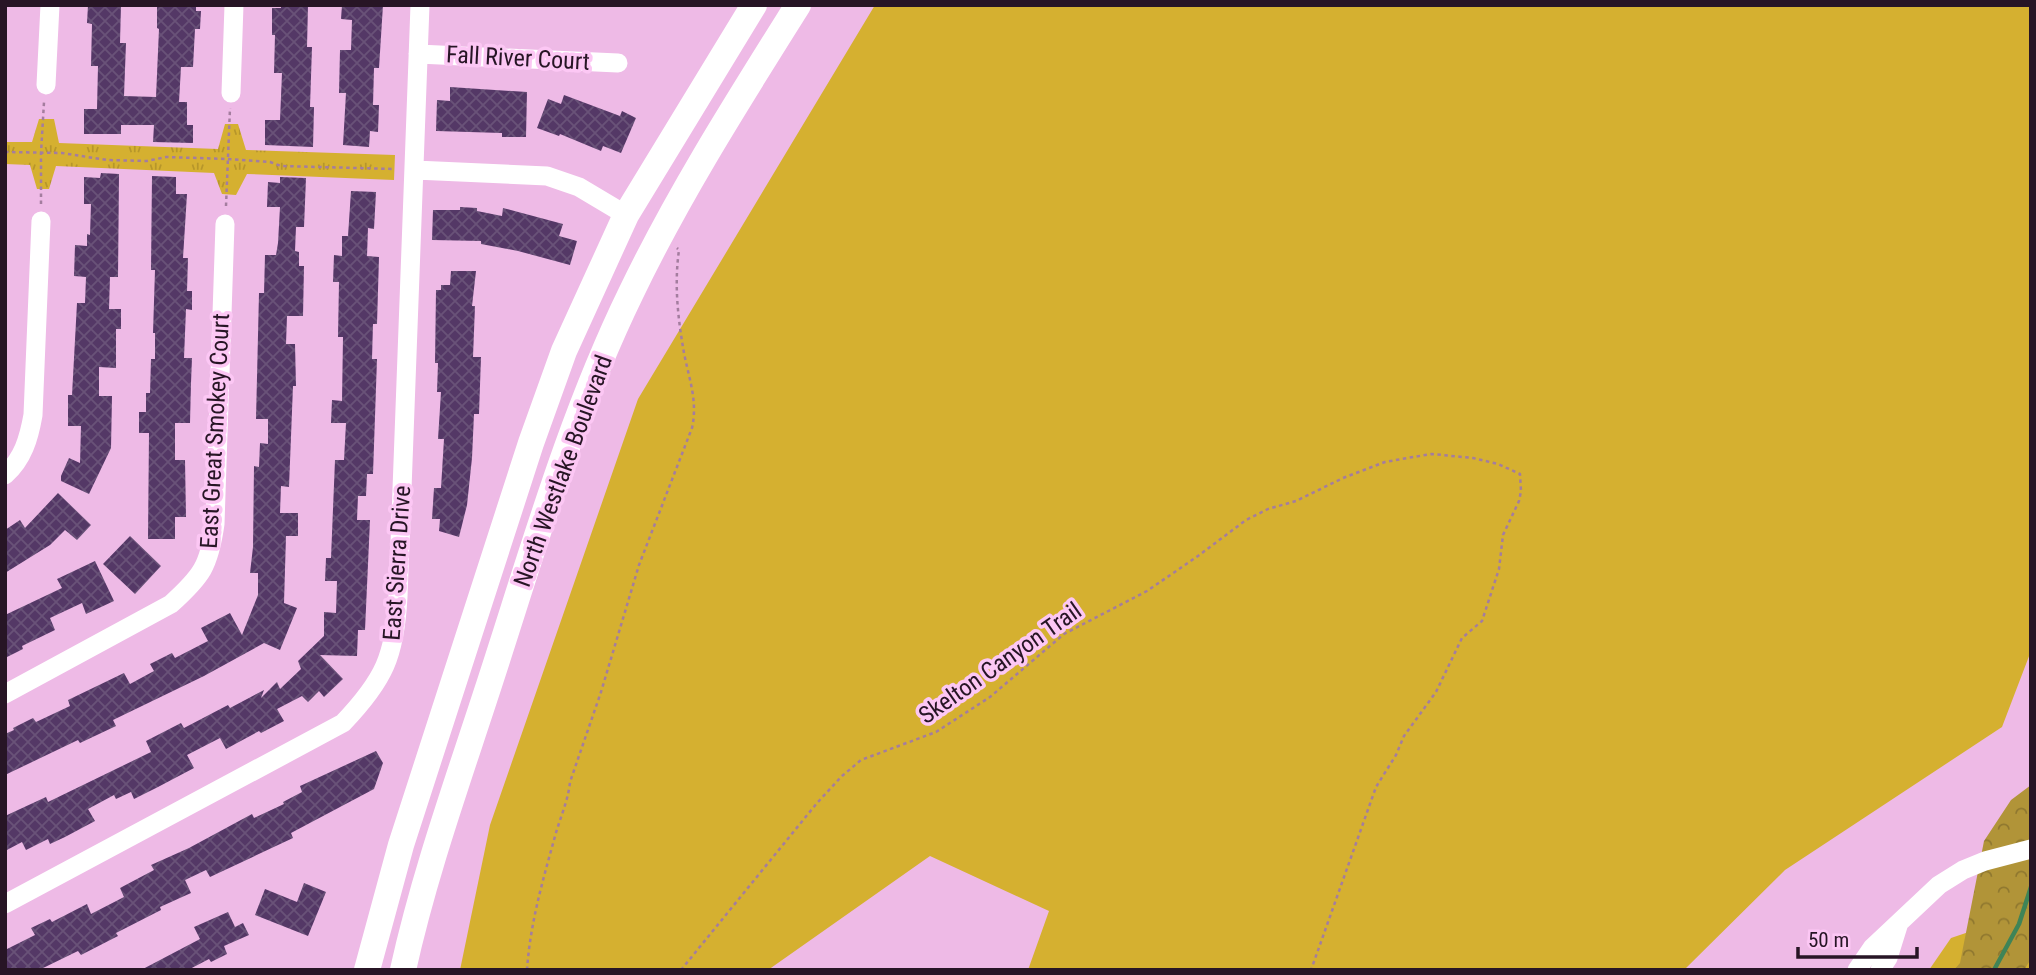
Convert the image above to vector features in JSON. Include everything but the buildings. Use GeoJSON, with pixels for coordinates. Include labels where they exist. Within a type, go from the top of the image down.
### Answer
{"type":"FeatureCollection","features":[{"type":"Feature","properties":{"kind":"main road","name":"North Westlake Boulevard"},"geometry":{"type":"LineString","coordinates":[[367,970],[401,845],[531,443],[565,351],[626,215],[754,5]]}},
{"type":"Feature","properties":{"kind":"main road","name":"North Westlake Boulevard"},"geometry":{"type":"LineString","coordinates":[[403,970],[428,875],[558,473],[592,381],[631,293],[707,151],[798,5]]}},
{"type":"Feature","properties":{"kind":"street"},"geometry":{"type":"LineString","coordinates":[[46,85],[50,5]]}},
{"type":"Feature","properties":{"kind":"street"},"geometry":{"type":"LineString","coordinates":[[231,93],[234,5]]}},
{"type":"Feature","properties":{"kind":"street","name":"East Sierra Drive"},"geometry":{"type":"LineString","coordinates":[[5,904],[343,723],[379,680],[390,657],[397,627],[420,5]]}},
{"type":"Feature","properties":{"kind":"street","name":"Fall River Court"},"geometry":{"type":"LineString","coordinates":[[418,54],[618,63]]}},
{"type":"Feature","properties":{"kind":"street"},"geometry":{"type":"LineString","coordinates":[[415,170],[547,176],[579,187],[626,215]]}},
{"type":"Feature","properties":{"kind":"street"},"geometry":{"type":"LineString","coordinates":[[5,475],[13,468],[28,442],[33,415],[41,221]]}},
{"type":"Feature","properties":{"kind":"street","name":"East Great Smokey Court"},"geometry":{"type":"LineString","coordinates":[[5,694],[171,604],[194,583],[210,556],[215,524],[226,224]]}},
{"type":"Feature","properties":{"kind":"street"},"geometry":{"type":"LineString","coordinates":[[1857,970],[1872,948],[1924,899],[1963,870],[2026,850]]}},
{"type":"Feature","properties":{"kind":"street"},"geometry":{"type":"LineString","coordinates":[[1881,970],[1888,958],[1898,926]]}},
{"type":"Feature","properties":{"kind":"path"},"geometry":{"type":"LineString","coordinates":[[41,221],[41,153],[46,85]]}},
{"type":"Feature","properties":{"kind":"path"},"geometry":{"type":"LineString","coordinates":[[226,224],[231,93]]}},
{"type":"Feature","properties":{"kind":"path"},"geometry":{"type":"LineString","coordinates":[[5,152],[62,153],[107,160],[147,161],[166,157],[228,159],[270,162],[281,166],[415,170]]}},
{"type":"Feature","properties":{"kind":"path"},"geometry":{"type":"LineString","coordinates":[[527,970],[531,930],[554,838],[569,796],[570,782],[601,692],[639,565],[692,428],[695,413],[695,398],[684,351],[676,295],[679,250],[662,234]]}},
{"type":"Feature","properties":{"kind":"path","name":"Skelton Canyon Trail"},"geometry":{"type":"LineString","coordinates":[[681,970],[767,862],[851,768],[877,752],[925,738],[936,732],[990,697],[1064,634],[1147,591],[1246,520],[1385,462],[1433,454],[1474,458],[1513,470],[1520,474],[1521,491],[1503,535],[1499,569],[1482,621],[1458,644],[1436,692],[1404,736],[1396,755],[1376,787],[1311,970]]}},
{"type":"Feature","properties":{"kind":"green space"},"geometry":{"type":"Polygon","coordinates":[[[875,5],[2031,5],[2031,651],[2002,727],[1785,870],[1684,970],[1028,970],[1049,911],[930,856],[768,970],[460,970],[490,825],[638,399],[875,5]]]}},
{"type":"Feature","properties":{"kind":"green space"},"geometry":{"type":"Polygon","coordinates":[[[39,119],[54,119],[59,143],[218,149],[225,124],[238,124],[246,150],[395,155],[394,180],[247,174],[236,195],[222,194],[214,173],[56,166],[49,189],[37,189],[30,165],[5,164],[5,142],[32,142],[39,119]]]}},
{"type":"Feature","properties":{"kind":"green space"},"geometry":{"type":"Polygon","coordinates":[[[2031,785],[2031,959],[2024,970],[1954,970],[1960,963],[1984,841],[2011,800],[2031,785]]]}},
{"type":"Feature","properties":{"kind":"green space"},"geometry":{"type":"Polygon","coordinates":[[[2031,911],[2031,970],[1929,970],[1951,938],[2031,911]]]}},
{"type":"Feature","properties":{"kind":"waterway"},"geometry":{"type":"LineString","coordinates":[[1994,970],[2019,924],[2031,887]]}}]}
